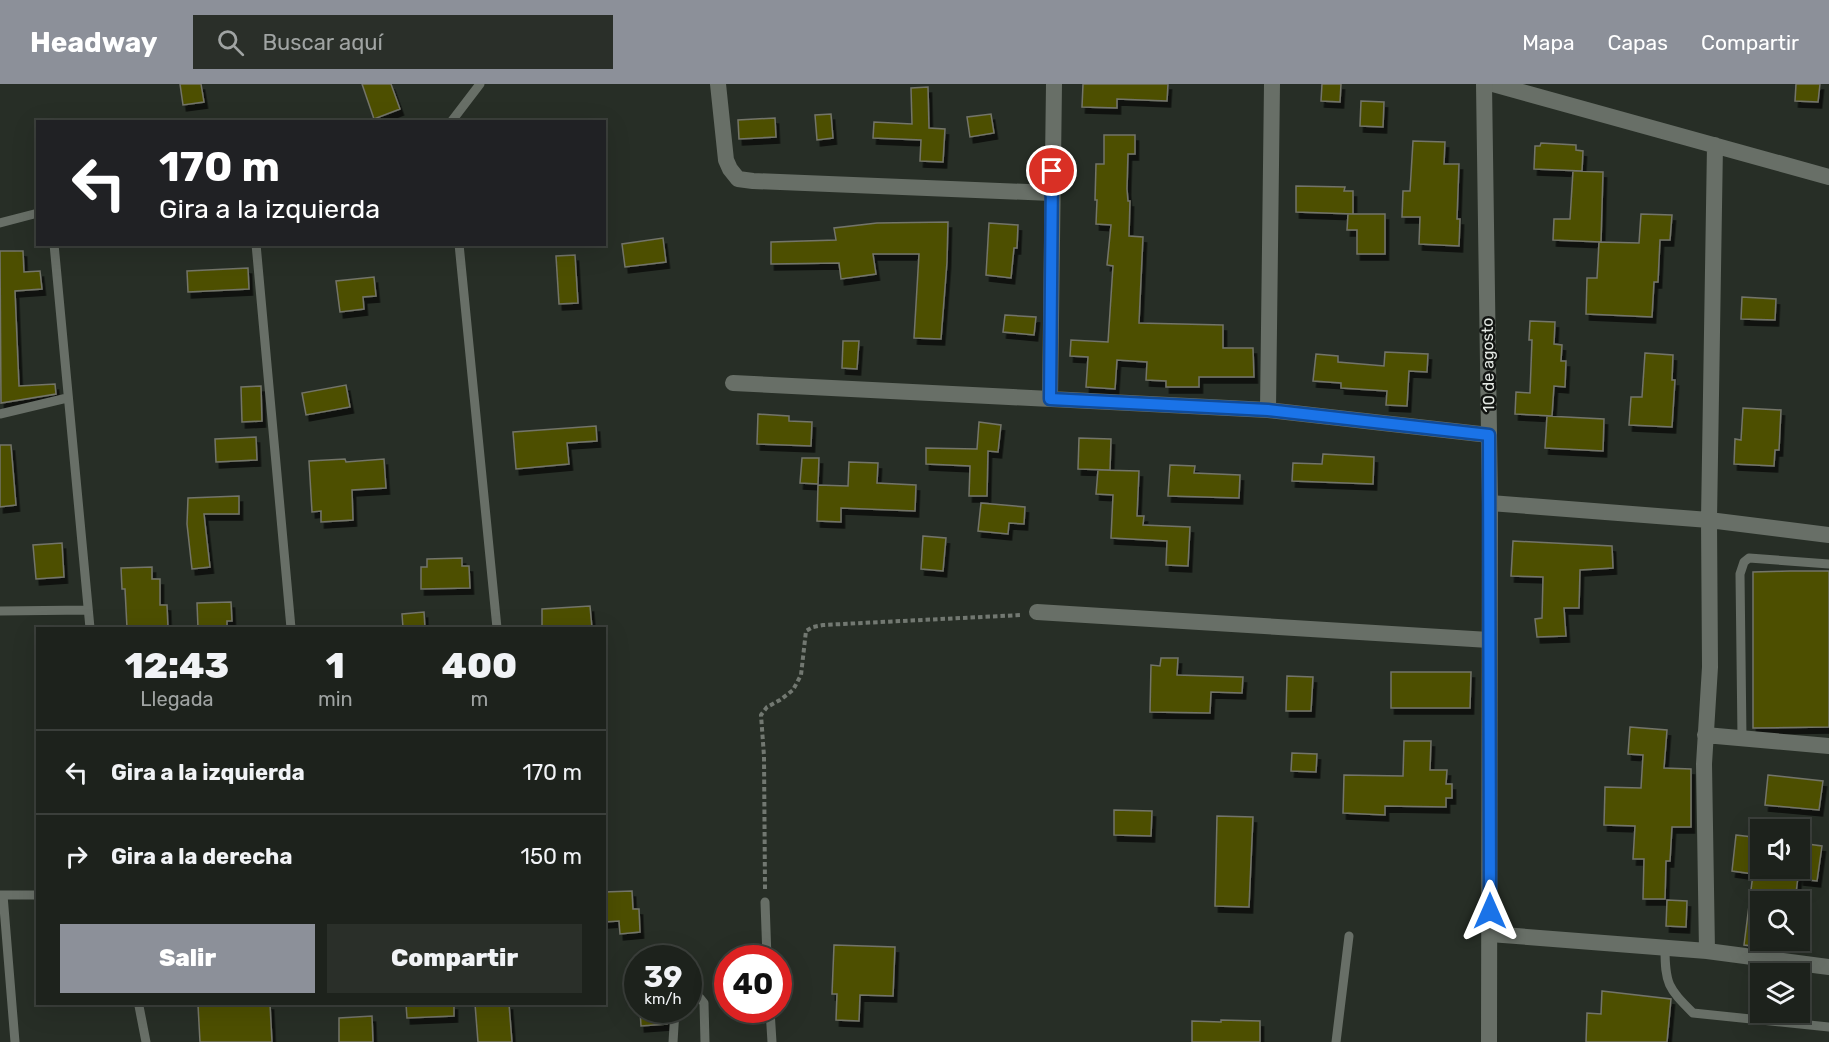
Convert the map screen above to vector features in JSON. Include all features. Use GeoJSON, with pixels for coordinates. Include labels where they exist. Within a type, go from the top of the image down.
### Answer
{"type":"FeatureCollection","features":[{"type":"Feature","properties":{"kind":"street"},"geometry":{"type":"LineString","coordinates":[[718,84],[726,160],[729,169],[738,179],[1052,193]]}},
{"type":"Feature","properties":{"kind":"street"},"geometry":{"type":"LineString","coordinates":[[1050,399],[1054,84]]}},
{"type":"Feature","properties":{"kind":"street"},"geometry":{"type":"LineString","coordinates":[[1268,410],[1272,84]]}},
{"type":"Feature","properties":{"kind":"street","name":"10 de agosto"},"geometry":{"type":"LineString","coordinates":[[1484,84],[1490,503],[1490,1042]]}},
{"type":"Feature","properties":{"kind":"street"},"geometry":{"type":"LineString","coordinates":[[1493,84],[1829,177]]}},
{"type":"Feature","properties":{"kind":"street"},"geometry":{"type":"LineString","coordinates":[[1707,951],[1704,764],[1710,667],[1709,520],[1716,145]]}},
{"type":"Feature","properties":{"kind":"street"},"geometry":{"type":"LineString","coordinates":[[733,383],[1268,410],[1489,435]]}},
{"type":"Feature","properties":{"kind":"street"},"geometry":{"type":"LineString","coordinates":[[1490,503],[1709,520],[1829,535]]}},
{"type":"Feature","properties":{"kind":"street"},"geometry":{"type":"LineString","coordinates":[[1037,612],[1489,640]]}},
{"type":"Feature","properties":{"kind":"street"},"geometry":{"type":"LineString","coordinates":[[1706,735],[1829,746]]}},
{"type":"Feature","properties":{"kind":"street"},"geometry":{"type":"LineString","coordinates":[[1490,934],[1707,951],[1829,967]]}},
{"type":"Feature","properties":{"kind":"lane"},"geometry":{"type":"LineString","coordinates":[[453,120],[480,84]]}},
{"type":"Feature","properties":{"kind":"lane"},"geometry":{"type":"LineString","coordinates":[[0,223],[36,214]]}},
{"type":"Feature","properties":{"kind":"lane"},"geometry":{"type":"LineString","coordinates":[[54,246],[90,627]]}},
{"type":"Feature","properties":{"kind":"lane"},"geometry":{"type":"LineString","coordinates":[[256,246],[291,627]]}},
{"type":"Feature","properties":{"kind":"lane"},"geometry":{"type":"LineString","coordinates":[[459,246],[497,627]]}},
{"type":"Feature","properties":{"kind":"lane"},"geometry":{"type":"LineString","coordinates":[[0,414],[67,398]]}},
{"type":"Feature","properties":{"kind":"lane"},"geometry":{"type":"LineString","coordinates":[[1742,738],[1740,574],[1744,562],[1749,558],[1829,564]]}},
{"type":"Feature","properties":{"kind":"lane"},"geometry":{"type":"LineString","coordinates":[[0,611],[88,610]]}},
{"type":"Feature","properties":{"kind":"lane"},"geometry":{"type":"LineString","coordinates":[[15,1042],[2,895],[36,895]]}},
{"type":"Feature","properties":{"kind":"lane"},"geometry":{"type":"LineString","coordinates":[[765,902],[767,945]]}},
{"type":"Feature","properties":{"kind":"lane"},"geometry":{"type":"LineString","coordinates":[[1336,1042],[1349,936]]}},
{"type":"Feature","properties":{"kind":"lane"},"geometry":{"type":"LineString","coordinates":[[1665,948],[1665,976],[1678,998],[1693,1013],[1829,1027]]}},
{"type":"Feature","properties":{"kind":"lane"},"geometry":{"type":"LineString","coordinates":[[702,1000],[704,1003],[705,1042]]}},
{"type":"Feature","properties":{"kind":"lane"},"geometry":{"type":"LineString","coordinates":[[139,1006],[146,1042]]}},
{"type":"Feature","properties":{"kind":"lane"},"geometry":{"type":"LineString","coordinates":[[673,1042],[674,1023]]}},
{"type":"Feature","properties":{"kind":"lane"},"geometry":{"type":"LineString","coordinates":[[771,1023],[772,1042]]}},
{"type":"Feature","properties":{"kind":"path"},"geometry":{"type":"LineString","coordinates":[[765,902],[764,756],[761,715],[767,707],[793,690],[801,675],[806,631],[823,625],[997,617],[1037,612]]}},
{"type":"Feature","properties":{"kind":"building"},"geometry":{"type":"Polygon","coordinates":[[[180,84],[201,84],[204,102],[183,105],[180,84]]]}},
{"type":"Feature","properties":{"kind":"building"},"geometry":{"type":"Polygon","coordinates":[[[362,84],[391,84],[400,109],[374,119],[362,84]]]}},
{"type":"Feature","properties":{"kind":"building"},"geometry":{"type":"Polygon","coordinates":[[[1083,84],[1168,84],[1167,101],[1117,99],[1117,108],[1082,107],[1083,84]]]}},
{"type":"Feature","properties":{"kind":"building"},"geometry":{"type":"Polygon","coordinates":[[[1322,84],[1341,84],[1340,102],[1321,101],[1322,84]]]}},
{"type":"Feature","properties":{"kind":"building"},"geometry":{"type":"Polygon","coordinates":[[[1796,84],[1820,84],[1818,102],[1795,101],[1796,84]]]}},
{"type":"Feature","properties":{"kind":"building"},"geometry":{"type":"Polygon","coordinates":[[[928,87],[929,128],[945,129],[943,162],[920,161],[921,140],[873,138],[874,122],[912,124],[911,88],[928,87]]]}},
{"type":"Feature","properties":{"kind":"building"},"geometry":{"type":"Polygon","coordinates":[[[1361,101],[1384,102],[1383,127],[1360,126],[1361,101]]]}},
{"type":"Feature","properties":{"kind":"building"},"geometry":{"type":"Polygon","coordinates":[[[831,114],[833,138],[817,140],[815,115],[831,114]]]}},
{"type":"Feature","properties":{"kind":"building"},"geometry":{"type":"Polygon","coordinates":[[[991,114],[994,133],[970,137],[967,117],[991,114]]]}},
{"type":"Feature","properties":{"kind":"building"},"geometry":{"type":"Polygon","coordinates":[[[775,118],[776,137],[739,139],[738,120],[775,118]]]}},
{"type":"Feature","properties":{"kind":"building"},"geometry":{"type":"Polygon","coordinates":[[[1104,135],[1135,135],[1135,154],[1128,154],[1127,189],[1128,201],[1130,201],[1129,236],[1143,237],[1139,323],[1223,325],[1223,348],[1253,348],[1254,377],[1199,377],[1199,387],[1166,387],[1166,381],[1146,380],[1147,362],[1117,360],[1115,389],[1086,387],[1088,357],[1070,356],[1071,340],[1108,342],[1113,266],[1107,265],[1111,225],[1096,224],[1097,200],[1095,200],[1096,164],[1104,164],[1104,135]]]}},
{"type":"Feature","properties":{"kind":"building"},"geometry":{"type":"Polygon","coordinates":[[[1413,141],[1445,142],[1444,164],[1459,164],[1457,219],[1460,219],[1459,246],[1419,244],[1420,217],[1402,217],[1403,191],[1410,191],[1413,141]]]}},
{"type":"Feature","properties":{"kind":"building"},"geometry":{"type":"Polygon","coordinates":[[[1541,143],[1576,145],[1576,150],[1583,151],[1582,171],[1534,169],[1535,146],[1540,146],[1541,143]]]}},
{"type":"Feature","properties":{"kind":"building"},"geometry":{"type":"Polygon","coordinates":[[[1573,171],[1603,172],[1601,242],[1553,240],[1554,219],[1570,219],[1573,171]]]}},
{"type":"Feature","properties":{"kind":"building"},"geometry":{"type":"Polygon","coordinates":[[[1296,186],[1345,187],[1344,191],[1353,191],[1353,214],[1296,212],[1296,186]]]}},
{"type":"Feature","properties":{"kind":"building"},"geometry":{"type":"Polygon","coordinates":[[[1348,214],[1385,214],[1385,254],[1357,254],[1357,230],[1347,230],[1348,214]]]}},
{"type":"Feature","properties":{"kind":"building"},"geometry":{"type":"Polygon","coordinates":[[[1641,214],[1672,215],[1670,240],[1660,240],[1658,282],[1654,282],[1652,317],[1586,314],[1587,278],[1597,278],[1599,242],[1639,243],[1641,214]]]}},
{"type":"Feature","properties":{"kind":"building"},"geometry":{"type":"Polygon","coordinates":[[[948,222],[941,339],[914,338],[919,254],[873,254],[876,274],[841,279],[839,263],[771,264],[771,242],[836,240],[834,228],[877,223],[948,222]]]}},
{"type":"Feature","properties":{"kind":"building"},"geometry":{"type":"Polygon","coordinates":[[[989,223],[1018,225],[1017,248],[1014,248],[1011,278],[986,275],[989,223]]]}},
{"type":"Feature","properties":{"kind":"building"},"geometry":{"type":"Polygon","coordinates":[[[663,238],[666,262],[625,267],[622,244],[663,238]]]}},
{"type":"Feature","properties":{"kind":"building"},"geometry":{"type":"Polygon","coordinates":[[[0,251],[23,251],[24,272],[40,271],[42,289],[15,291],[19,386],[55,384],[56,394],[1,403],[0,251]]]}},
{"type":"Feature","properties":{"kind":"building"},"geometry":{"type":"Polygon","coordinates":[[[575,255],[578,303],[559,304],[556,256],[575,255]]]}},
{"type":"Feature","properties":{"kind":"building"},"geometry":{"type":"Polygon","coordinates":[[[248,268],[249,289],[188,292],[187,271],[248,268]]]}},
{"type":"Feature","properties":{"kind":"building"},"geometry":{"type":"Polygon","coordinates":[[[374,277],[376,296],[363,297],[364,309],[340,312],[336,281],[374,277]]]}},
{"type":"Feature","properties":{"kind":"building"},"geometry":{"type":"Polygon","coordinates":[[[1742,297],[1776,299],[1775,320],[1741,319],[1742,297]]]}},
{"type":"Feature","properties":{"kind":"building"},"geometry":{"type":"Polygon","coordinates":[[[1005,315],[1036,317],[1034,335],[1003,332],[1005,315]]]}},
{"type":"Feature","properties":{"kind":"building"},"geometry":{"type":"Polygon","coordinates":[[[1530,321],[1555,322],[1554,344],[1562,345],[1561,361],[1566,361],[1565,387],[1554,386],[1552,416],[1515,414],[1516,392],[1530,393],[1532,340],[1529,340],[1530,321]]]}},
{"type":"Feature","properties":{"kind":"building"},"geometry":{"type":"Polygon","coordinates":[[[843,341],[859,341],[857,369],[842,368],[843,341]]]}},
{"type":"Feature","properties":{"kind":"building"},"geometry":{"type":"Polygon","coordinates":[[[1385,352],[1428,354],[1427,372],[1409,371],[1407,406],[1386,405],[1387,391],[1341,388],[1341,383],[1313,381],[1316,354],[1338,356],[1338,362],[1384,366],[1385,352]]]}},
{"type":"Feature","properties":{"kind":"building"},"geometry":{"type":"Polygon","coordinates":[[[1645,353],[1673,355],[1672,380],[1675,380],[1672,427],[1629,425],[1631,397],[1642,397],[1645,353]]]}},
{"type":"Feature","properties":{"kind":"building"},"geometry":{"type":"Polygon","coordinates":[[[346,385],[350,407],[306,415],[302,393],[346,385]]]}},
{"type":"Feature","properties":{"kind":"building"},"geometry":{"type":"Polygon","coordinates":[[[261,386],[262,421],[242,422],[241,387],[261,386]]]}},
{"type":"Feature","properties":{"kind":"building"},"geometry":{"type":"Polygon","coordinates":[[[1743,408],[1781,410],[1779,450],[1775,450],[1774,466],[1734,464],[1735,439],[1741,440],[1743,408]]]}},
{"type":"Feature","properties":{"kind":"building"},"geometry":{"type":"Polygon","coordinates":[[[758,414],[789,416],[789,421],[812,422],[811,446],[757,444],[758,414]]]}},
{"type":"Feature","properties":{"kind":"building"},"geometry":{"type":"Polygon","coordinates":[[[1547,416],[1604,419],[1603,451],[1545,448],[1547,416]]]}},
{"type":"Feature","properties":{"kind":"building"},"geometry":{"type":"Polygon","coordinates":[[[979,422],[1001,425],[998,452],[988,451],[987,496],[969,496],[970,466],[926,464],[926,448],[977,449],[979,422]]]}},
{"type":"Feature","properties":{"kind":"building"},"geometry":{"type":"Polygon","coordinates":[[[596,426],[597,441],[567,443],[569,464],[516,469],[513,432],[596,426]]]}},
{"type":"Feature","properties":{"kind":"building"},"geometry":{"type":"Polygon","coordinates":[[[256,437],[257,460],[216,462],[215,439],[256,437]]]}},
{"type":"Feature","properties":{"kind":"building"},"geometry":{"type":"Polygon","coordinates":[[[1079,438],[1111,439],[1110,470],[1078,469],[1079,438]]]}},
{"type":"Feature","properties":{"kind":"building"},"geometry":{"type":"Polygon","coordinates":[[[0,445],[11,445],[16,505],[0,507],[0,445]]]}},
{"type":"Feature","properties":{"kind":"building"},"geometry":{"type":"Polygon","coordinates":[[[1323,454],[1374,457],[1373,484],[1292,481],[1293,463],[1322,464],[1323,454]]]}},
{"type":"Feature","properties":{"kind":"building"},"geometry":{"type":"Polygon","coordinates":[[[802,458],[819,458],[818,484],[800,483],[802,458]]]}},
{"type":"Feature","properties":{"kind":"building"},"geometry":{"type":"Polygon","coordinates":[[[345,459],[346,462],[384,459],[386,488],[352,490],[353,520],[321,522],[321,511],[312,512],[309,461],[345,459]]]}},
{"type":"Feature","properties":{"kind":"building"},"geometry":{"type":"Polygon","coordinates":[[[849,462],[878,463],[877,483],[916,485],[915,511],[841,508],[841,522],[817,521],[818,485],[848,486],[849,462]]]}},
{"type":"Feature","properties":{"kind":"building"},"geometry":{"type":"Polygon","coordinates":[[[1170,465],[1195,466],[1194,473],[1240,475],[1239,498],[1168,496],[1170,465]]]}},
{"type":"Feature","properties":{"kind":"building"},"geometry":{"type":"Polygon","coordinates":[[[1098,470],[1139,471],[1137,516],[1144,516],[1143,525],[1190,527],[1188,566],[1166,565],[1167,541],[1111,538],[1113,495],[1096,494],[1098,470]]]}},
{"type":"Feature","properties":{"kind":"building"},"geometry":{"type":"Polygon","coordinates":[[[239,496],[239,514],[204,514],[210,567],[192,569],[187,524],[188,498],[239,496]]]}},
{"type":"Feature","properties":{"kind":"building"},"geometry":{"type":"Polygon","coordinates":[[[981,503],[1025,507],[1024,524],[1009,523],[1008,534],[978,531],[981,503]]]}},
{"type":"Feature","properties":{"kind":"building"},"geometry":{"type":"Polygon","coordinates":[[[923,536],[946,538],[943,571],[921,569],[923,536]]]}},
{"type":"Feature","properties":{"kind":"building"},"geometry":{"type":"Polygon","coordinates":[[[1513,541],[1612,546],[1613,568],[1580,570],[1579,608],[1564,608],[1566,636],[1537,637],[1535,619],[1542,618],[1543,577],[1511,576],[1513,541]]]}},
{"type":"Feature","properties":{"kind":"building"},"geometry":{"type":"Polygon","coordinates":[[[62,543],[64,577],[36,579],[33,545],[62,543]]]}},
{"type":"Feature","properties":{"kind":"building"},"geometry":{"type":"Polygon","coordinates":[[[462,558],[462,566],[469,566],[470,588],[421,589],[421,567],[427,567],[427,559],[462,558]]]}},
{"type":"Feature","properties":{"kind":"building"},"geometry":{"type":"Polygon","coordinates":[[[152,567],[152,579],[160,579],[160,605],[167,605],[168,627],[127,627],[125,589],[122,589],[121,568],[152,567]]]}},
{"type":"Feature","properties":{"kind":"building"},"geometry":{"type":"Polygon","coordinates":[[[1829,571],[1829,727],[1753,728],[1753,572],[1829,571]]]}},
{"type":"Feature","properties":{"kind":"building"},"geometry":{"type":"Polygon","coordinates":[[[231,602],[232,621],[227,621],[227,627],[198,627],[197,603],[231,602]]]}},
{"type":"Feature","properties":{"kind":"building"},"geometry":{"type":"Polygon","coordinates":[[[590,606],[592,627],[542,627],[542,609],[590,606]]]}},
{"type":"Feature","properties":{"kind":"building"},"geometry":{"type":"Polygon","coordinates":[[[424,612],[425,627],[403,627],[402,614],[424,612]]]}},
{"type":"Feature","properties":{"kind":"building"},"geometry":{"type":"Polygon","coordinates":[[[1161,658],[1178,658],[1177,675],[1243,677],[1242,693],[1211,692],[1210,713],[1150,712],[1151,665],[1160,666],[1161,658]]]}},
{"type":"Feature","properties":{"kind":"building"},"geometry":{"type":"Polygon","coordinates":[[[1391,672],[1471,672],[1470,708],[1391,708],[1391,672]]]}},
{"type":"Feature","properties":{"kind":"building"},"geometry":{"type":"Polygon","coordinates":[[[1287,676],[1313,677],[1311,711],[1286,711],[1287,676]]]}},
{"type":"Feature","properties":{"kind":"building"},"geometry":{"type":"Polygon","coordinates":[[[1630,727],[1667,730],[1664,768],[1691,769],[1691,827],[1672,827],[1670,861],[1666,861],[1665,899],[1643,899],[1644,859],[1633,859],[1635,826],[1604,825],[1605,787],[1641,788],[1643,755],[1628,754],[1630,727]]]}},
{"type":"Feature","properties":{"kind":"building"},"geometry":{"type":"Polygon","coordinates":[[[1404,741],[1431,741],[1430,770],[1447,770],[1446,784],[1452,784],[1452,798],[1446,798],[1446,807],[1385,806],[1385,815],[1343,813],[1344,775],[1403,776],[1404,741]]]}},
{"type":"Feature","properties":{"kind":"building"},"geometry":{"type":"Polygon","coordinates":[[[1292,753],[1317,754],[1316,772],[1291,771],[1292,753]]]}},
{"type":"Feature","properties":{"kind":"building"},"geometry":{"type":"Polygon","coordinates":[[[1768,775],[1823,781],[1819,810],[1765,805],[1768,775]]]}},
{"type":"Feature","properties":{"kind":"building"},"geometry":{"type":"Polygon","coordinates":[[[1114,810],[1152,811],[1151,836],[1114,835],[1114,810]]]}},
{"type":"Feature","properties":{"kind":"building"},"geometry":{"type":"Polygon","coordinates":[[[1217,816],[1253,817],[1249,907],[1215,906],[1217,816]]]}},
{"type":"Feature","properties":{"kind":"building"},"geometry":{"type":"Polygon","coordinates":[[[1736,835],[1750,837],[1750,874],[1732,871],[1736,835]]]}},
{"type":"Feature","properties":{"kind":"building"},"geometry":{"type":"Polygon","coordinates":[[[1810,844],[1822,846],[1817,881],[1800,879],[1810,879],[1810,844]]]}},
{"type":"Feature","properties":{"kind":"building"},"geometry":{"type":"Polygon","coordinates":[[[1752,879],[1798,879],[1796,891],[1751,891],[1752,879]]]}},
{"type":"Feature","properties":{"kind":"building"},"geometry":{"type":"Polygon","coordinates":[[[632,891],[633,909],[639,909],[640,932],[620,934],[619,921],[606,922],[606,892],[632,891]]]}},
{"type":"Feature","properties":{"kind":"building"},"geometry":{"type":"Polygon","coordinates":[[[1750,898],[1750,946],[1744,945],[1750,898]]]}},
{"type":"Feature","properties":{"kind":"building"},"geometry":{"type":"Polygon","coordinates":[[[1667,900],[1687,901],[1686,927],[1666,926],[1667,900]]]}},
{"type":"Feature","properties":{"kind":"building"},"geometry":{"type":"Polygon","coordinates":[[[834,945],[895,947],[893,996],[860,995],[859,1021],[836,1020],[837,994],[832,994],[834,945]]]}},
{"type":"Feature","properties":{"kind":"building"},"geometry":{"type":"Polygon","coordinates":[[[1602,991],[1671,999],[1667,1042],[1586,1042],[1587,1013],[1601,1014],[1602,991]]]}},
{"type":"Feature","properties":{"kind":"building"},"geometry":{"type":"Polygon","coordinates":[[[198,1005],[270,1005],[272,1042],[200,1042],[198,1005]]]}},
{"type":"Feature","properties":{"kind":"building"},"geometry":{"type":"Polygon","coordinates":[[[406,1005],[454,1005],[454,1016],[407,1018],[406,1005]]]}},
{"type":"Feature","properties":{"kind":"building"},"geometry":{"type":"Polygon","coordinates":[[[475,1005],[509,1005],[512,1042],[478,1042],[475,1005]]]}},
{"type":"Feature","properties":{"kind":"building"},"geometry":{"type":"Polygon","coordinates":[[[372,1016],[373,1042],[339,1042],[339,1018],[372,1016]]]}},
{"type":"Feature","properties":{"kind":"building"},"geometry":{"type":"Polygon","coordinates":[[[1221,1020],[1260,1021],[1260,1042],[1192,1042],[1192,1021],[1221,1022],[1221,1020]]]}},
{"type":"Feature","properties":{"kind":"building"},"geometry":{"type":"Polygon","coordinates":[[[641,1023],[667,1023],[667,1024],[641,1026],[641,1023]]]}},
{"type":"Feature","properties":{"kind":"route"},"geometry":{"type":"LineString","coordinates":[[1052,171],[1050,399],[1268,410],[1489,435],[1490,911]]}}]}
